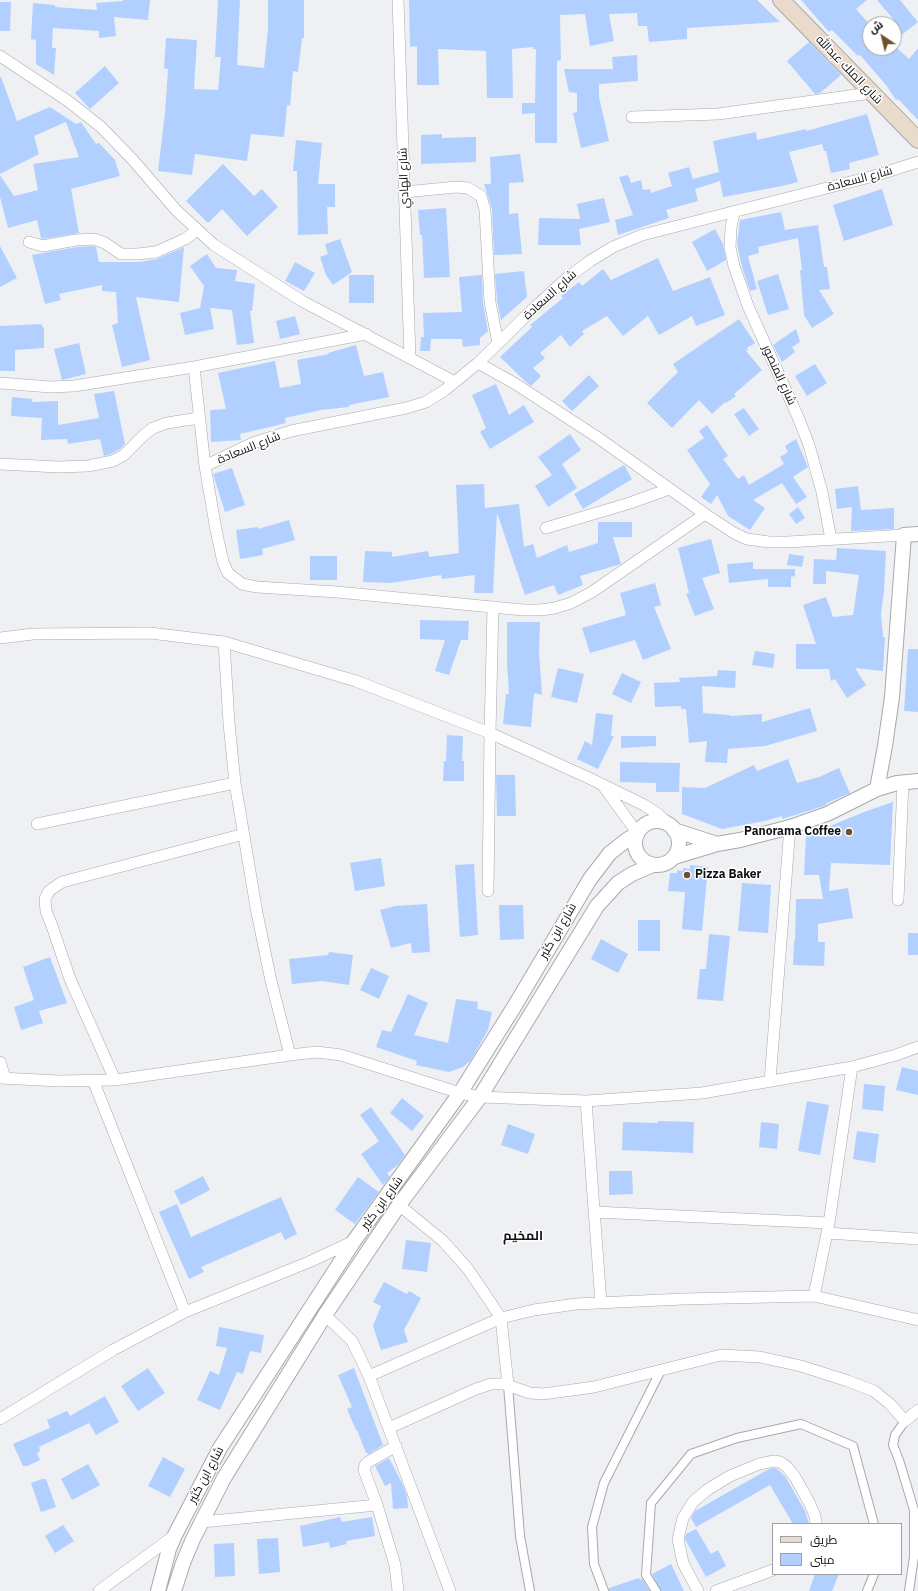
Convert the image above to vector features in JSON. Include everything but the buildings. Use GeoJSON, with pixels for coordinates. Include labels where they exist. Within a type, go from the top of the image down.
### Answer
{"type":"FeatureCollection","features":[{"type":"Feature","properties":{"kind":"main road","name":"شارع الملك عبدالله"},"geometry":{"type":"LineString","coordinates":[[781,0],[918,140]]}},
{"type":"Feature","properties":{"kind":"street","name":"شارع الهادي"},"geometry":{"type":"LineString","coordinates":[[398,0],[410,357]]}},
{"type":"Feature","properties":{"kind":"street"},"geometry":{"type":"LineString","coordinates":[[0,56],[68,100],[101,126],[134,160],[176,210],[214,245],[302,301],[455,382]]}},
{"type":"Feature","properties":{"kind":"street"},"geometry":{"type":"LineString","coordinates":[[632,117],[718,114],[871,93]]}},
{"type":"Feature","properties":{"kind":"street","name":"شارع السعادة"},"geometry":{"type":"LineString","coordinates":[[205,466],[253,443],[291,431],[406,408],[426,402],[455,382],[478,363],[567,278],[590,261],[613,247],[642,235],[874,176],[918,162]]}},
{"type":"Feature","properties":{"kind":"street"},"geometry":{"type":"LineString","coordinates":[[404,192],[457,187],[468,188],[481,196],[485,210],[490,302],[498,343]]}},
{"type":"Feature","properties":{"kind":"street","name":"شارع المنصور"},"geometry":{"type":"LineString","coordinates":[[734,212],[730,247],[734,266],[748,306],[809,445],[822,492],[831,539]]}},
{"type":"Feature","properties":{"kind":"street"},"geometry":{"type":"LineString","coordinates":[[29,242],[43,246],[76,240],[94,239],[105,243],[121,254],[137,254],[156,252],[185,239],[197,230]]}},
{"type":"Feature","properties":{"kind":"street"},"geometry":{"type":"LineString","coordinates":[[0,383],[50,387],[74,386],[194,367],[366,334]]}},
{"type":"Feature","properties":{"kind":"street"},"geometry":{"type":"LineString","coordinates":[[478,363],[514,383],[597,437],[705,514],[734,533],[747,539],[769,542],[788,542],[911,534],[892,697],[877,789]]}},
{"type":"Feature","properties":{"kind":"street"},"geometry":{"type":"LineString","coordinates":[[194,367],[205,466],[223,562],[228,573],[242,584],[257,587],[337,592],[493,607],[540,610],[554,608],[571,603],[592,592],[705,514]]}},
{"type":"Feature","properties":{"kind":"street"},"geometry":{"type":"LineString","coordinates":[[0,464],[58,467],[88,466],[113,461],[124,455],[153,428],[166,423],[199,418]]}},
{"type":"Feature","properties":{"kind":"street"},"geometry":{"type":"LineString","coordinates":[[546,528],[630,502],[669,488]]}},
{"type":"Feature","properties":{"kind":"street"},"geometry":{"type":"LineString","coordinates":[[488,891],[493,607]]}},
{"type":"Feature","properties":{"kind":"street"},"geometry":{"type":"LineString","coordinates":[[0,638],[41,634],[150,633],[224,642],[356,681],[490,733],[644,805],[658,814],[672,828],[678,836],[679,843],[678,850],[674,857],[668,862],[661,865],[653,865],[645,862],[636,849],[636,841],[642,828],[648,824],[663,822],[672,828],[717,844]]}},
{"type":"Feature","properties":{"kind":"street"},"geometry":{"type":"LineString","coordinates":[[224,642],[229,723],[235,783],[270,981],[290,1055]]}},
{"type":"Feature","properties":{"kind":"street"},"geometry":{"type":"LineString","coordinates":[[674,857],[717,844],[740,840],[790,827],[826,814],[877,789],[903,782],[918,781]]}},
{"type":"Feature","properties":{"kind":"street"},"geometry":{"type":"LineString","coordinates":[[898,900],[903,782]]}},
{"type":"Feature","properties":{"kind":"street"},"geometry":{"type":"LineString","coordinates":[[37,824],[235,783]]}},
{"type":"Feature","properties":{"kind":"street"},"geometry":{"type":"LineString","coordinates":[[602,785],[638,834]]}},
{"type":"Feature","properties":{"kind":"street"},"geometry":{"type":"LineString","coordinates":[[770,1081],[790,827]]}},
{"type":"Feature","properties":{"kind":"street"},"geometry":{"type":"LineString","coordinates":[[115,1080],[70,978],[46,911],[45,899],[49,891],[62,882],[244,834]]}},
{"type":"Feature","properties":{"kind":"street","name":"شارع ابن كثير"},"geometry":{"type":"LineString","coordinates":[[158,1591],[174,1535],[220,1448],[354,1241],[460,1093],[514,1007],[590,879],[610,853],[624,842],[638,834]]}},
{"type":"Feature","properties":{"kind":"street","name":"شارع ابن كثير"},"geometry":{"type":"LineString","coordinates":[[174,1591],[183,1563],[224,1478],[325,1315],[399,1205],[480,1097],[597,906],[618,883],[632,874],[653,865]]}},
{"type":"Feature","properties":{"kind":"street"},"geometry":{"type":"LineString","coordinates":[[0,1062],[3,1078],[59,1081],[115,1080],[317,1052],[342,1055],[460,1093],[480,1097],[586,1101],[702,1093],[852,1067],[896,1055],[918,1047]]}},
{"type":"Feature","properties":{"kind":"street"},"geometry":{"type":"LineString","coordinates":[[814,1296],[828,1228],[852,1067]]}},
{"type":"Feature","properties":{"kind":"street"},"geometry":{"type":"LineString","coordinates":[[93,1080],[185,1312]]}},
{"type":"Feature","properties":{"kind":"street"},"geometry":{"type":"LineString","coordinates":[[586,1101],[602,1303]]}},
{"type":"Feature","properties":{"kind":"street"},"geometry":{"type":"LineString","coordinates":[[399,1205],[443,1241],[468,1269],[501,1318],[520,1536],[530,1591]]}},
{"type":"Feature","properties":{"kind":"street"},"geometry":{"type":"LineString","coordinates":[[595,1212],[828,1228],[918,1238]]}},
{"type":"Feature","properties":{"kind":"street"},"geometry":{"type":"LineString","coordinates":[[0,1419],[113,1350],[185,1312],[309,1262],[354,1241]]}},
{"type":"Feature","properties":{"kind":"street"},"geometry":{"type":"LineString","coordinates":[[369,1376],[501,1318],[554,1306],[814,1296],[918,1320]]}},
{"type":"Feature","properties":{"kind":"street"},"geometry":{"type":"LineString","coordinates":[[325,1315],[352,1342],[369,1376],[450,1591]]}},
{"type":"Feature","properties":{"kind":"street"},"geometry":{"type":"LineString","coordinates":[[389,1428],[476,1389],[498,1384],[543,1394],[594,1387],[721,1355],[760,1357],[780,1361],[801,1366],[874,1391],[890,1404],[905,1422]]}},
{"type":"Feature","properties":{"kind":"street"},"geometry":{"type":"LineString","coordinates":[[604,1591],[594,1564],[592,1527],[604,1483],[661,1370]]}},
{"type":"Feature","properties":{"kind":"street"},"geometry":{"type":"LineString","coordinates":[[908,1591],[914,1557],[914,1510],[893,1445],[895,1434],[918,1410]]}},
{"type":"Feature","properties":{"kind":"street"},"geometry":{"type":"LineString","coordinates":[[656,1591],[646,1575],[651,1503],[691,1454],[737,1438],[801,1424],[853,1446],[874,1523]]}},
{"type":"Feature","properties":{"kind":"street"},"geometry":{"type":"LineString","coordinates":[[396,1446],[368,1462],[364,1467],[364,1470],[377,1505],[395,1565],[398,1591]]}},
{"type":"Feature","properties":{"kind":"street"},"geometry":{"type":"LineString","coordinates":[[698,1591],[683,1563],[678,1539],[683,1518],[693,1502],[707,1490],[730,1476],[758,1464],[774,1461],[780,1462],[787,1467],[795,1477],[810,1504],[815,1516],[816,1523]]}},
{"type":"Feature","properties":{"kind":"street"},"geometry":{"type":"LineString","coordinates":[[202,1522],[377,1505]]}},
{"type":"Feature","properties":{"kind":"street"},"geometry":{"type":"LineString","coordinates":[[99,1591],[174,1535]]}},
{"type":"Feature","properties":{"kind":"street"},"geometry":{"type":"LineString","coordinates":[[716,1591],[772,1570]]}},
{"type":"Feature","properties":{"kind":"street"},"geometry":{"type":"LineString","coordinates":[[867,1591],[874,1575]]}},
{"type":"Feature","properties":{"kind":"place","name":"Panorama Coffee"},"geometry":{"type":"Point","coordinates":[849,832]}},
{"type":"Feature","properties":{"kind":"place","name":"Pizza Baker"},"geometry":{"type":"Point","coordinates":[687,875]}},
{"type":"Feature","properties":{"kind":"district","name":"المخيم"},"geometry":{"type":"Point","coordinates":[523,1236]}}]}
